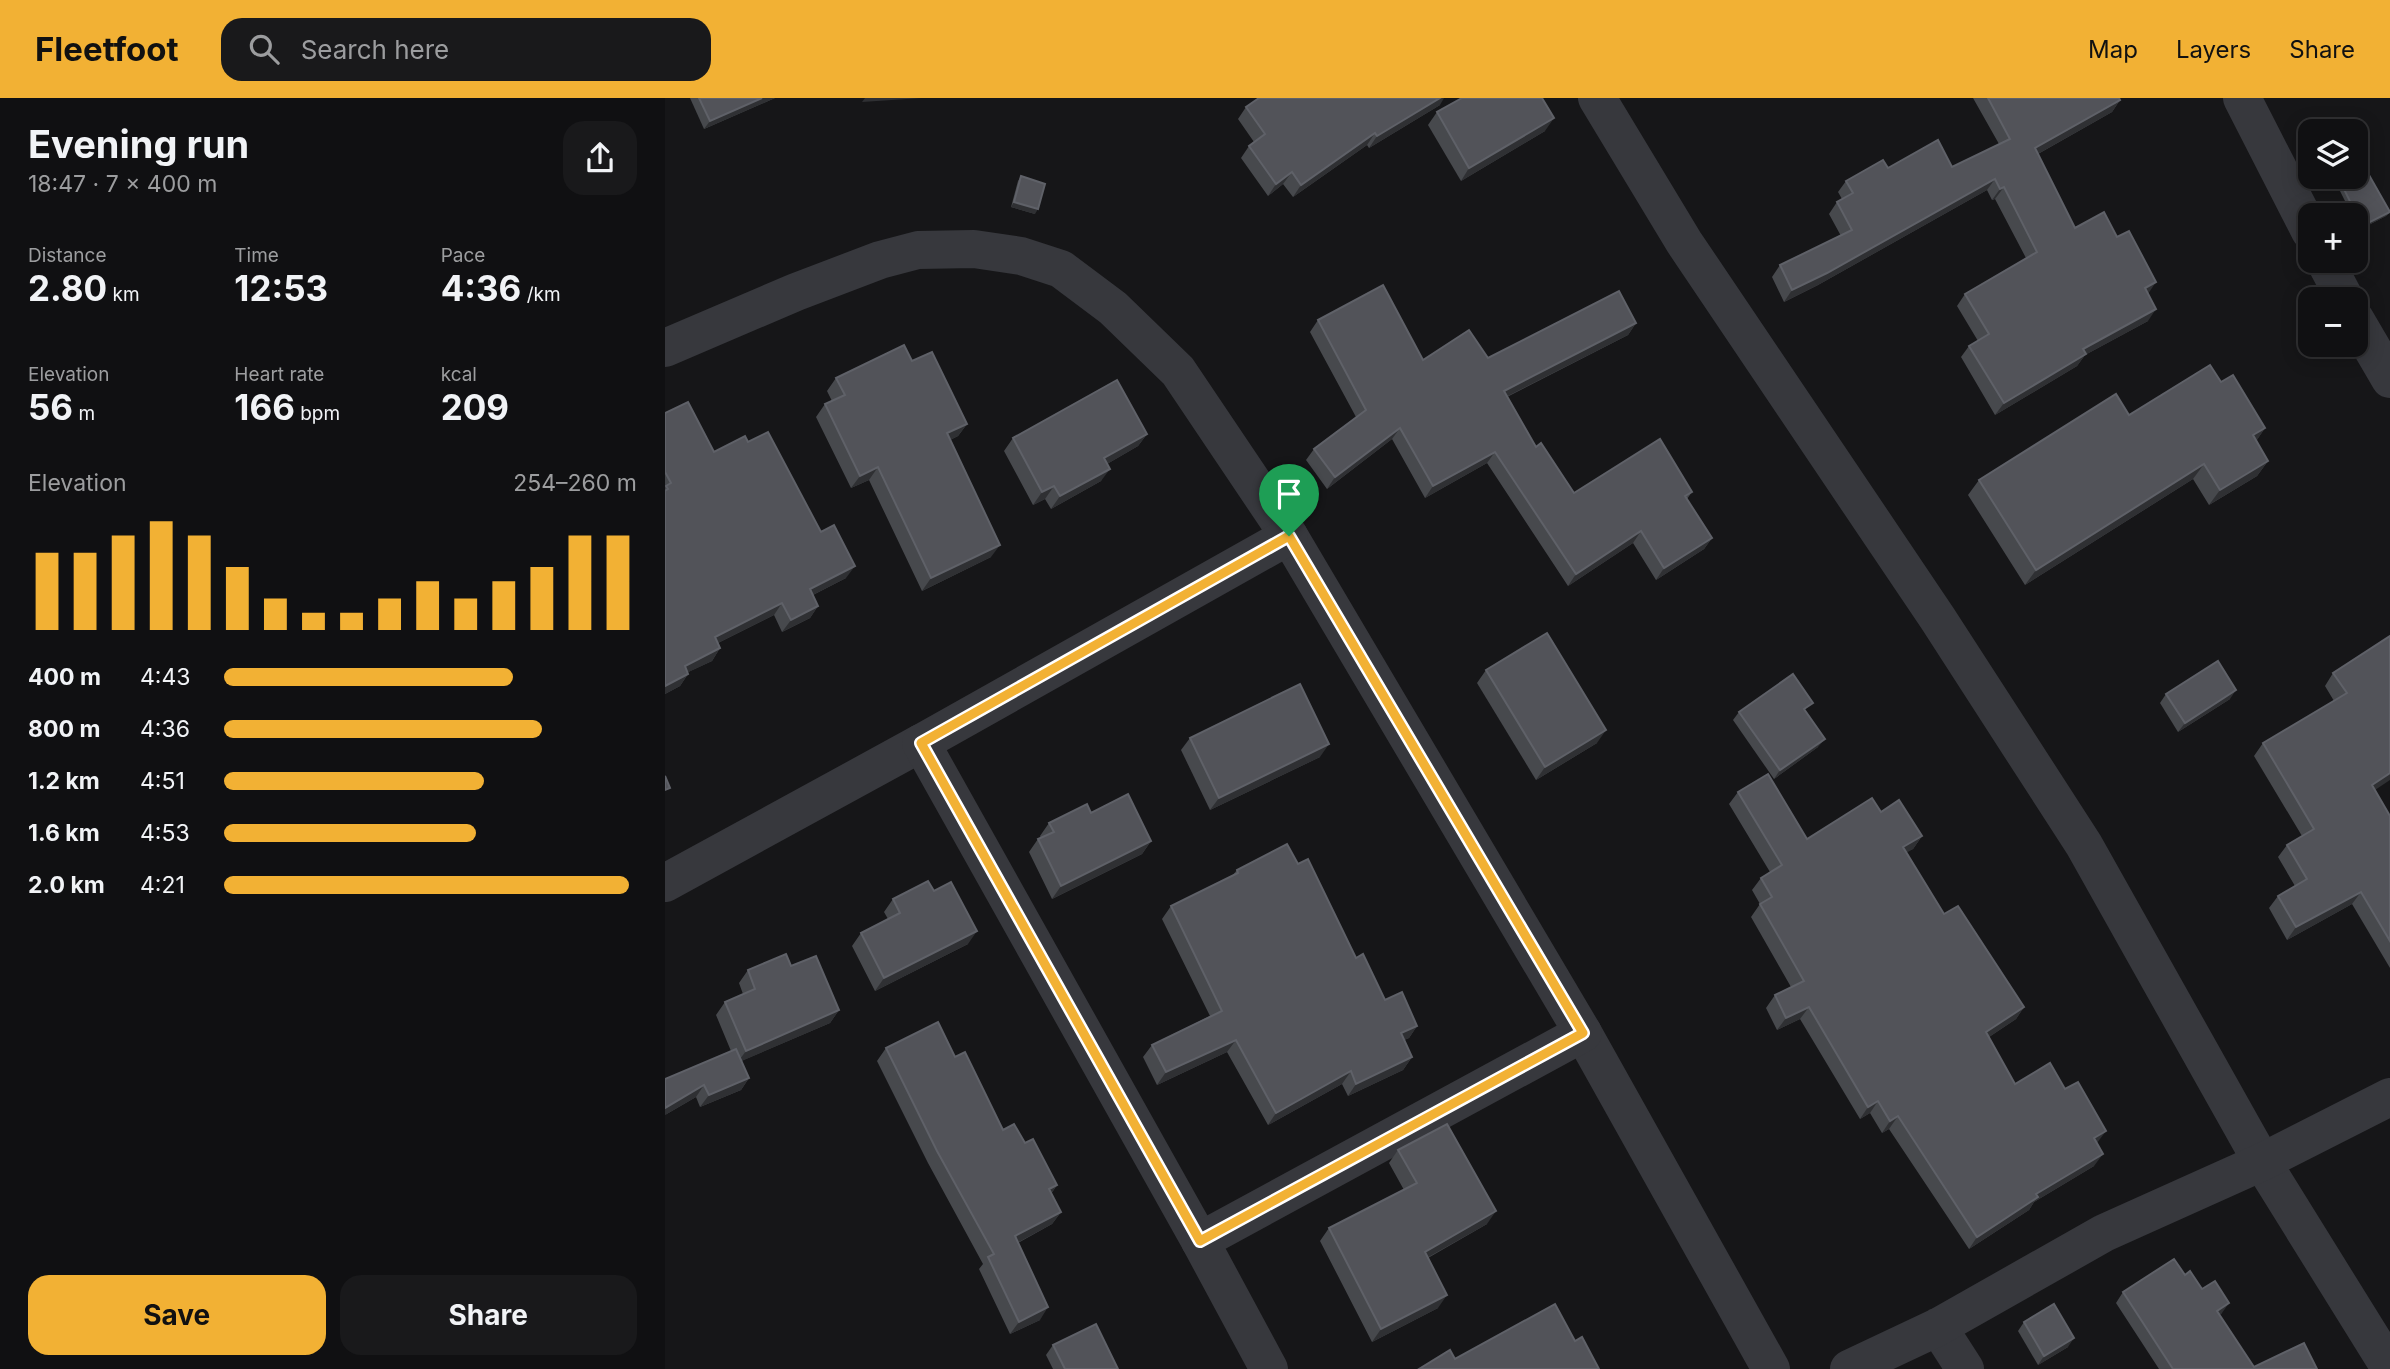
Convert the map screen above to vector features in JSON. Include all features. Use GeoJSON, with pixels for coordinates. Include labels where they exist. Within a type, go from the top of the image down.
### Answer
{"type":"FeatureCollection","features":[{"type":"Feature","properties":{"kind":"street"},"geometry":{"type":"LineString","coordinates":[[1597,98],[1684,242],[1938,619],[2084,845],[2262,1162],[2390,1368]]}},
{"type":"Feature","properties":{"kind":"street"},"geometry":{"type":"LineString","coordinates":[[2242,98],[2298,208]]}},
{"type":"Feature","properties":{"kind":"street"},"geometry":{"type":"LineString","coordinates":[[665,348],[796,292],[880,260],[918,250],[974,249],[1021,256],[1061,269],[1113,308],[1178,371],[1289,536],[1583,1033],[1771,1369]]}},
{"type":"Feature","properties":{"kind":"street"},"geometry":{"type":"LineString","coordinates":[[2368,341],[2390,379]]}},
{"type":"Feature","properties":{"kind":"street"},"geometry":{"type":"LineString","coordinates":[[665,883],[1289,536]]}},
{"type":"Feature","properties":{"kind":"street"},"geometry":{"type":"LineString","coordinates":[[921,743],[1269,1369]]}},
{"type":"Feature","properties":{"kind":"street"},"geometry":{"type":"LineString","coordinates":[[1200,1241],[1583,1033]]}},
{"type":"Feature","properties":{"kind":"street"},"geometry":{"type":"LineString","coordinates":[[1849,1369],[1938,1327],[2104,1233],[2262,1162],[2390,1097]]}},
{"type":"Feature","properties":{"kind":"street"},"geometry":{"type":"LineString","coordinates":[[1938,1327],[1965,1369]]}},
{"type":"Feature","properties":{"kind":"building"},"geometry":{"type":"Polygon","coordinates":[[[699,98],[762,98],[710,121],[699,98]]]}},
{"type":"Feature","properties":{"kind":"building"},"geometry":{"type":"Polygon","coordinates":[[[1259,98],[1440,98],[1377,136],[1375,133],[1301,185],[1292,172],[1276,184],[1249,146],[1265,134],[1246,107],[1259,98]]]}},
{"type":"Feature","properties":{"kind":"building"},"geometry":{"type":"Polygon","coordinates":[[[1462,98],[1542,98],[1554,118],[1469,168],[1437,112],[1462,98]]]}},
{"type":"Feature","properties":{"kind":"building"},"geometry":{"type":"Polygon","coordinates":[[[1988,98],[2119,98],[2120,100],[2035,148],[2075,228],[2104,212],[2117,237],[2129,231],[2156,282],[2145,288],[2156,309],[2083,349],[2086,354],[2004,403],[1969,346],[1989,334],[1965,294],[2037,252],[2004,187],[2000,189],[1995,179],[1792,290],[1780,265],[1852,230],[1837,202],[1853,193],[1846,181],[1883,160],[1888,168],[1938,140],[1952,167],[2010,139],[1988,98]]]}},
{"type":"Feature","properties":{"kind":"building"},"geometry":{"type":"Polygon","coordinates":[[[2368,173],[2390,212],[2368,223],[2368,203],[2351,203],[2344,189],[2368,189],[2368,173]]]}},
{"type":"Feature","properties":{"kind":"building"},"geometry":{"type":"Polygon","coordinates":[[[1021,176],[1045,184],[1038,209],[1014,202],[1021,176]]]}},
{"type":"Feature","properties":{"kind":"building"},"geometry":{"type":"Polygon","coordinates":[[[1383,285],[1423,360],[1469,330],[1488,358],[1619,291],[1636,323],[1504,391],[1536,447],[1541,443],[1574,493],[1660,439],[1692,492],[1685,496],[1712,538],[1664,568],[1641,531],[1576,574],[1495,452],[1433,486],[1400,428],[1335,477],[1314,449],[1366,410],[1318,320],[1383,285]]]}},
{"type":"Feature","properties":{"kind":"building"},"geometry":{"type":"Polygon","coordinates":[[[904,345],[912,361],[932,352],[967,424],[947,433],[1000,545],[931,578],[878,467],[860,476],[825,404],[845,395],[836,378],[904,345]]]}},
{"type":"Feature","properties":{"kind":"building"},"geometry":{"type":"Polygon","coordinates":[[[2210,365],[2221,382],[2233,375],[2265,428],[2253,435],[2268,461],[2220,490],[2204,464],[2036,570],[1979,480],[2116,394],[2129,415],[2210,365]]]}},
{"type":"Feature","properties":{"kind":"building"},"geometry":{"type":"Polygon","coordinates":[[[1117,380],[1147,434],[1104,458],[1110,469],[1060,496],[1054,486],[1042,492],[1013,438],[1117,380]]]}},
{"type":"Feature","properties":{"kind":"building"},"geometry":{"type":"Polygon","coordinates":[[[688,402],[714,452],[745,436],[748,442],[768,432],[821,532],[834,525],[855,566],[810,589],[818,606],[791,620],[782,603],[715,637],[720,648],[685,666],[688,674],[665,686],[665,491],[668,489],[666,486],[671,483],[665,472],[665,413],[688,402]]]}},
{"type":"Feature","properties":{"kind":"building"},"geometry":{"type":"Polygon","coordinates":[[[1547,633],[1606,730],[1545,767],[1486,670],[1547,633]]]}},
{"type":"Feature","properties":{"kind":"building"},"geometry":{"type":"Polygon","coordinates":[[[2390,636],[2390,773],[2372,785],[2390,816],[2390,941],[2361,892],[2296,927],[2278,896],[2307,879],[2287,845],[2314,829],[2263,743],[2347,693],[2333,673],[2390,636]]]}},
{"type":"Feature","properties":{"kind":"building"},"geometry":{"type":"Polygon","coordinates":[[[2218,661],[2236,690],[2185,723],[2166,694],[2218,661]]]}},
{"type":"Feature","properties":{"kind":"building"},"geometry":{"type":"Polygon","coordinates":[[[1793,674],[1813,703],[1804,709],[1825,739],[1780,770],[1739,712],[1793,674]]]}},
{"type":"Feature","properties":{"kind":"building"},"geometry":{"type":"Polygon","coordinates":[[[1300,684],[1329,744],[1219,798],[1190,738],[1300,684]]]}},
{"type":"Feature","properties":{"kind":"building"},"geometry":{"type":"Polygon","coordinates":[[[1768,774],[1807,839],[1872,798],[1881,812],[1899,800],[1922,836],[1903,847],[1944,914],[1958,906],[2024,1007],[1986,1032],[2015,1084],[2050,1063],[2065,1089],[2078,1082],[2106,1131],[2094,1138],[2103,1154],[2036,1194],[2038,1197],[1977,1237],[1898,1116],[1890,1121],[1878,1101],[1868,1107],[1809,1007],[1786,1018],[1775,995],[1804,981],[1760,904],[1772,897],[1761,878],[1782,865],[1738,792],[1768,774]]]}},
{"type":"Feature","properties":{"kind":"building"},"geometry":{"type":"Polygon","coordinates":[[[665,776],[670,788],[665,790],[665,776]]]}},
{"type":"Feature","properties":{"kind":"building"},"geometry":{"type":"Polygon","coordinates":[[[1128,794],[1151,841],[1061,886],[1038,839],[1054,832],[1049,823],[1087,804],[1091,813],[1128,794]]]}},
{"type":"Feature","properties":{"kind":"building"},"geometry":{"type":"Polygon","coordinates":[[[1287,844],[1298,864],[1308,859],[1356,958],[1363,954],[1385,1000],[1402,992],[1417,1026],[1401,1033],[1412,1057],[1356,1084],[1351,1071],[1276,1113],[1236,1040],[1166,1072],[1152,1045],[1222,1011],[1171,906],[1238,873],[1237,870],[1287,844]]]}},
{"type":"Feature","properties":{"kind":"building"},"geometry":{"type":"Polygon","coordinates":[[[928,881],[934,891],[951,882],[977,931],[884,978],[861,933],[900,913],[893,899],[928,881]]]}},
{"type":"Feature","properties":{"kind":"building"},"geometry":{"type":"Polygon","coordinates":[[[786,954],[791,966],[816,956],[839,1010],[746,1051],[725,1002],[755,989],[748,970],[786,954]]]}},
{"type":"Feature","properties":{"kind":"building"},"geometry":{"type":"Polygon","coordinates":[[[938,1022],[955,1057],[965,1052],[1003,1130],[1014,1124],[1025,1143],[1033,1139],[1057,1185],[1049,1189],[1061,1212],[1015,1236],[1048,1307],[1019,1322],[988,1257],[994,1254],[937,1151],[886,1048],[938,1022]]]}},
{"type":"Feature","properties":{"kind":"building"},"geometry":{"type":"Polygon","coordinates":[[[736,1049],[749,1078],[709,1095],[704,1085],[665,1108],[665,1079],[736,1049]]]}},
{"type":"Feature","properties":{"kind":"building"},"geometry":{"type":"Polygon","coordinates":[[[1447,1124],[1496,1211],[1425,1252],[1447,1295],[1381,1329],[1329,1228],[1417,1183],[1398,1150],[1447,1124]]]}},
{"type":"Feature","properties":{"kind":"building"},"geometry":{"type":"Polygon","coordinates":[[[2174,1259],[2185,1275],[2190,1271],[2202,1289],[2215,1281],[2229,1303],[2217,1311],[2254,1367],[2304,1343],[2317,1369],[2173,1369],[2123,1292],[2174,1259]]]}},
{"type":"Feature","properties":{"kind":"building"},"geometry":{"type":"Polygon","coordinates":[[[1555,1304],[1575,1341],[1582,1337],[1599,1369],[1419,1369],[1450,1350],[1455,1359],[1555,1304]]]}},
{"type":"Feature","properties":{"kind":"building"},"geometry":{"type":"Polygon","coordinates":[[[2054,1304],[2074,1338],[2044,1356],[2024,1322],[2054,1304]]]}},
{"type":"Feature","properties":{"kind":"building"},"geometry":{"type":"Polygon","coordinates":[[[1096,1324],[1118,1369],[1065,1369],[1053,1345],[1096,1324]]]}},
{"type":"Feature","properties":{"kind":"route"},"geometry":{"type":"LineString","coordinates":[[1289,536],[1583,1033],[1200,1241],[921,743],[1289,536]]}}]}
